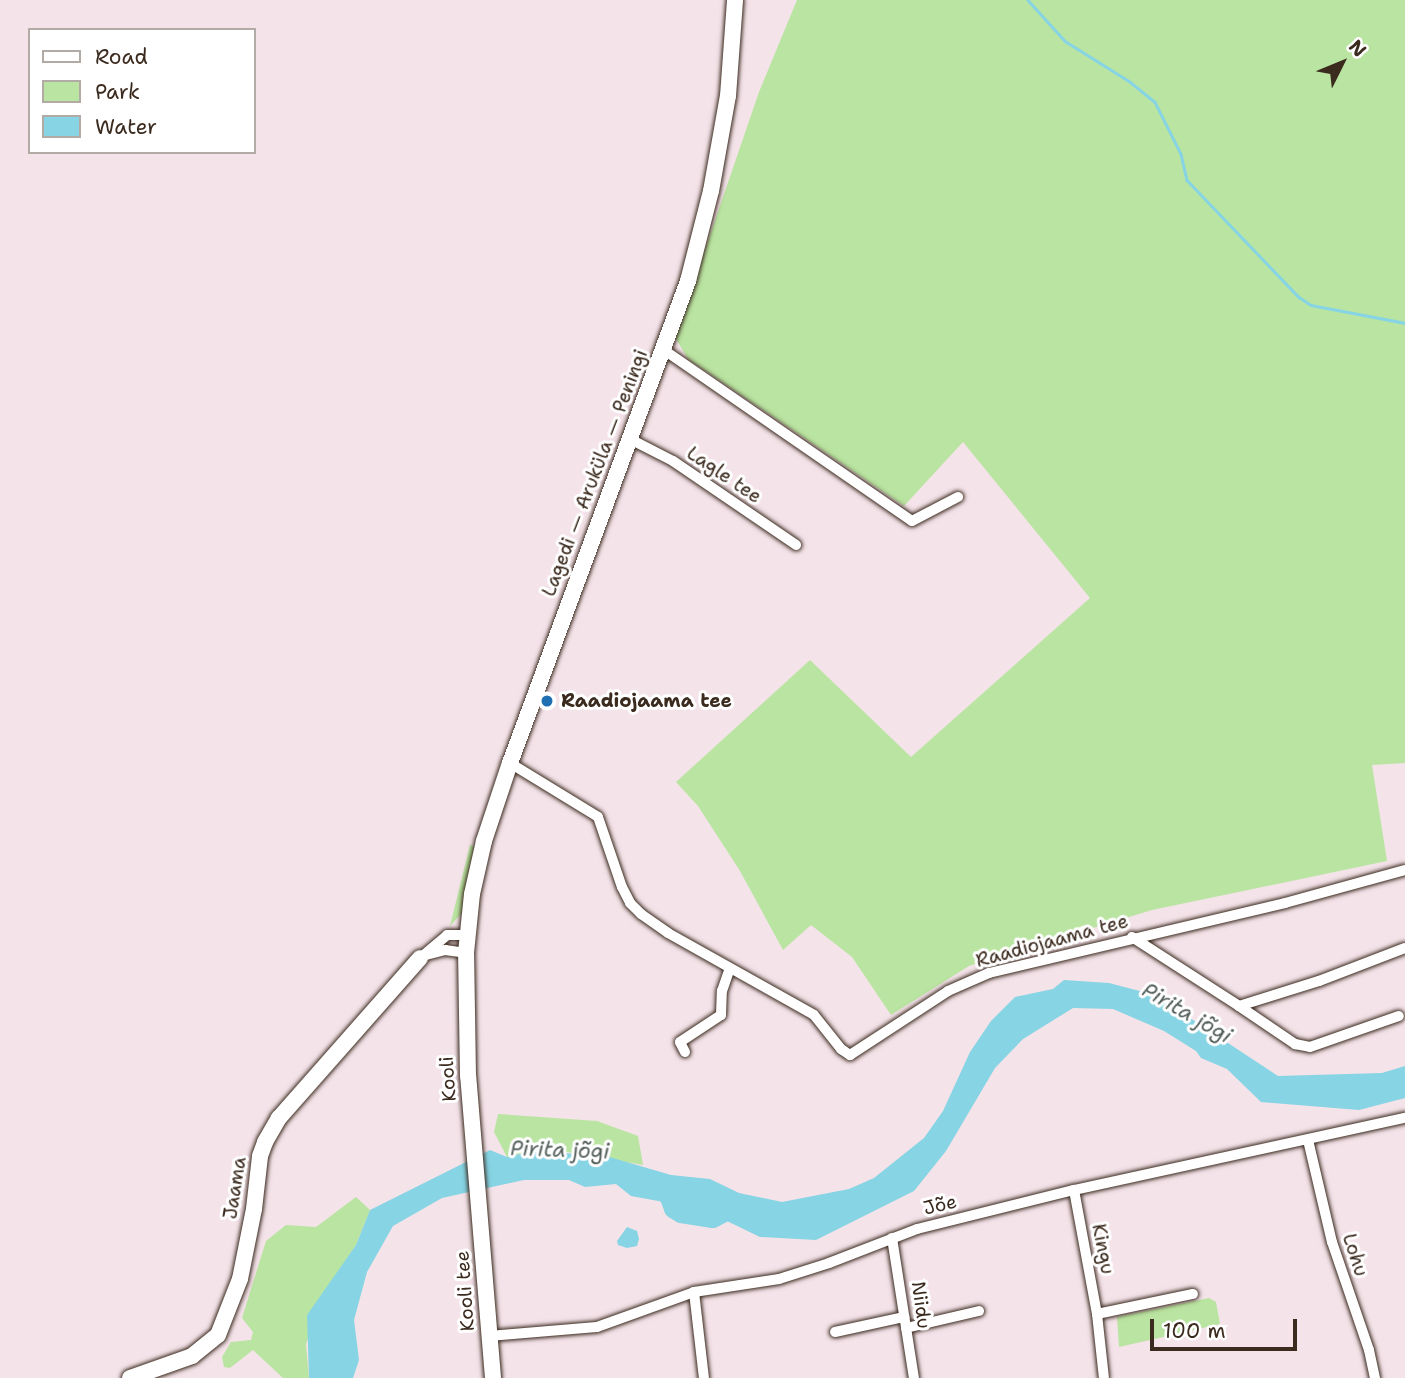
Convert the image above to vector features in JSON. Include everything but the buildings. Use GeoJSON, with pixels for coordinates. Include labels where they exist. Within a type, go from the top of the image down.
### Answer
{"type":"FeatureCollection","features":[{"type":"Feature","properties":{"kind":"street","name":"Lagedi — Aruküla — Peningi"},"geometry":{"type":"LineString","coordinates":[[466,953],[484,841],[510,763],[688,281],[711,191],[728,96],[735,0]]}},
{"type":"Feature","properties":{"kind":"street"},"geometry":{"type":"LineString","coordinates":[[664,350],[912,521],[958,497]]}},
{"type":"Feature","properties":{"kind":"street","name":"Lagle tee"},"geometry":{"type":"LineString","coordinates":[[630,439],[673,461],[796,545]]}},
{"type":"Feature","properties":{"kind":"street","name":"Raadiojaama tee"},"geometry":{"type":"LineString","coordinates":[[510,763],[598,817],[630,903],[668,933],[814,1015],[841,1049],[850,1055],[948,990],[989,973],[1132,937],[1285,903],[1405,870]]}},
{"type":"Feature","properties":{"kind":"street","name":"Jaama"},"geometry":{"type":"LineString","coordinates":[[130,1378],[192,1356],[218,1335],[240,1279],[254,1209],[260,1156],[279,1118],[420,958],[447,935],[468,935]]}},
{"type":"Feature","properties":{"kind":"street"},"geometry":{"type":"LineString","coordinates":[[1132,937],[1295,1044],[1310,1047],[1399,1016]]}},
{"type":"Feature","properties":{"kind":"street"},"geometry":{"type":"LineString","coordinates":[[1239,1006],[1319,981],[1405,948]]}},
{"type":"Feature","properties":{"kind":"street"},"geometry":{"type":"LineString","coordinates":[[420,958],[432,951],[466,953]]}},
{"type":"Feature","properties":{"kind":"street","name":"Kooli"},"geometry":{"type":"LineString","coordinates":[[466,953],[466,1013],[479,1202]]}},
{"type":"Feature","properties":{"kind":"street"},"geometry":{"type":"LineString","coordinates":[[685,1052],[680,1042],[721,1015],[722,991],[730,968]]}},
{"type":"Feature","properties":{"kind":"street","name":"Jõe"},"geometry":{"type":"LineString","coordinates":[[489,1336],[597,1327],[629,1318],[694,1292],[779,1279],[830,1263],[916,1229],[1074,1190],[1405,1118]]}},
{"type":"Feature","properties":{"kind":"street","name":"Lohu"},"geometry":{"type":"LineString","coordinates":[[1308,1140],[1332,1242],[1369,1350],[1375,1378]]}},
{"type":"Feature","properties":{"kind":"street","name":"Kingu"},"geometry":{"type":"LineString","coordinates":[[1074,1190],[1097,1314],[1104,1378]]}},
{"type":"Feature","properties":{"kind":"street","name":"Kooli tee"},"geometry":{"type":"LineString","coordinates":[[479,1202],[493,1378]]}},
{"type":"Feature","properties":{"kind":"street","name":"Niidu"},"geometry":{"type":"LineString","coordinates":[[892,1238],[914,1378]]}},
{"type":"Feature","properties":{"kind":"street"},"geometry":{"type":"LineString","coordinates":[[694,1292],[704,1378]]}},
{"type":"Feature","properties":{"kind":"street"},"geometry":{"type":"LineString","coordinates":[[1097,1314],[1193,1294]]}},
{"type":"Feature","properties":{"kind":"street"},"geometry":{"type":"LineString","coordinates":[[835,1332],[979,1311]]}},
{"type":"Feature","properties":{"kind":"green space"},"geometry":{"type":"Polygon","coordinates":[[[797,0],[1405,0],[1405,763],[1372,765],[1387,861],[1152,910],[969,966],[891,1015],[852,957],[811,925],[783,950],[740,871],[698,806],[676,782],[810,660],[911,757],[1090,598],[963,442],[904,506],[688,359],[675,337],[759,92],[797,0]]]}},
{"type":"Feature","properties":{"kind":"green space"},"geometry":{"type":"Polygon","coordinates":[[[470,845],[474,846],[463,912],[450,926],[470,845]]]}},
{"type":"Feature","properties":{"kind":"green space"},"geometry":{"type":"Polygon","coordinates":[[[498,1114],[597,1121],[638,1136],[643,1165],[567,1152],[534,1151],[507,1157],[494,1132],[498,1114]]]}},
{"type":"Feature","properties":{"kind":"green space"},"geometry":{"type":"Polygon","coordinates":[[[356,1197],[370,1210],[356,1245],[324,1294],[306,1344],[309,1378],[283,1378],[253,1350],[230,1368],[224,1367],[222,1357],[231,1342],[251,1340],[253,1332],[242,1318],[266,1241],[286,1225],[316,1227],[356,1197]]]}},
{"type":"Feature","properties":{"kind":"green space"},"geometry":{"type":"Polygon","coordinates":[[[1209,1298],[1216,1302],[1220,1324],[1119,1347],[1117,1317],[1209,1298]]]}},
{"type":"Feature","properties":{"kind":"water"},"geometry":{"type":"Polygon","coordinates":[[[1064,980],[1109,983],[1155,995],[1278,1076],[1382,1073],[1405,1066],[1405,1098],[1359,1110],[1261,1102],[1227,1069],[1201,1058],[1196,1051],[1164,1031],[1113,1009],[1073,1008],[1023,1039],[995,1068],[946,1151],[914,1191],[816,1240],[760,1237],[702,1209],[631,1196],[616,1184],[585,1187],[569,1180],[524,1180],[442,1198],[393,1226],[367,1272],[354,1320],[359,1360],[353,1378],[309,1378],[307,1315],[356,1245],[370,1210],[490,1150],[507,1157],[534,1151],[606,1156],[671,1175],[710,1179],[739,1193],[782,1202],[849,1189],[874,1178],[924,1138],[943,1111],[970,1052],[991,1021],[1015,997],[1053,989],[1064,980]]]}},
{"type":"Feature","properties":{"kind":"water"},"geometry":{"type":"Polygon","coordinates":[[[627,1227],[637,1231],[637,1246],[627,1248],[618,1245],[617,1241],[627,1227]]]}},
{"type":"Feature","properties":{"kind":"waterway"},"geometry":{"type":"LineString","coordinates":[[1028,0],[1065,41],[1129,81],[1155,102],[1181,154],[1187,180],[1299,297],[1311,305],[1405,323]]}},
{"type":"Feature","properties":{"kind":"waterway","name":"Pirita jõgi"},"geometry":{"type":"LineString","coordinates":[[664,1185],[673,1209],[681,1214],[713,1219],[739,1206]]}},
{"type":"Feature","properties":{"kind":"place","name":"Raadiojaama tee"},"geometry":{"type":"Point","coordinates":[547,701]}}]}
